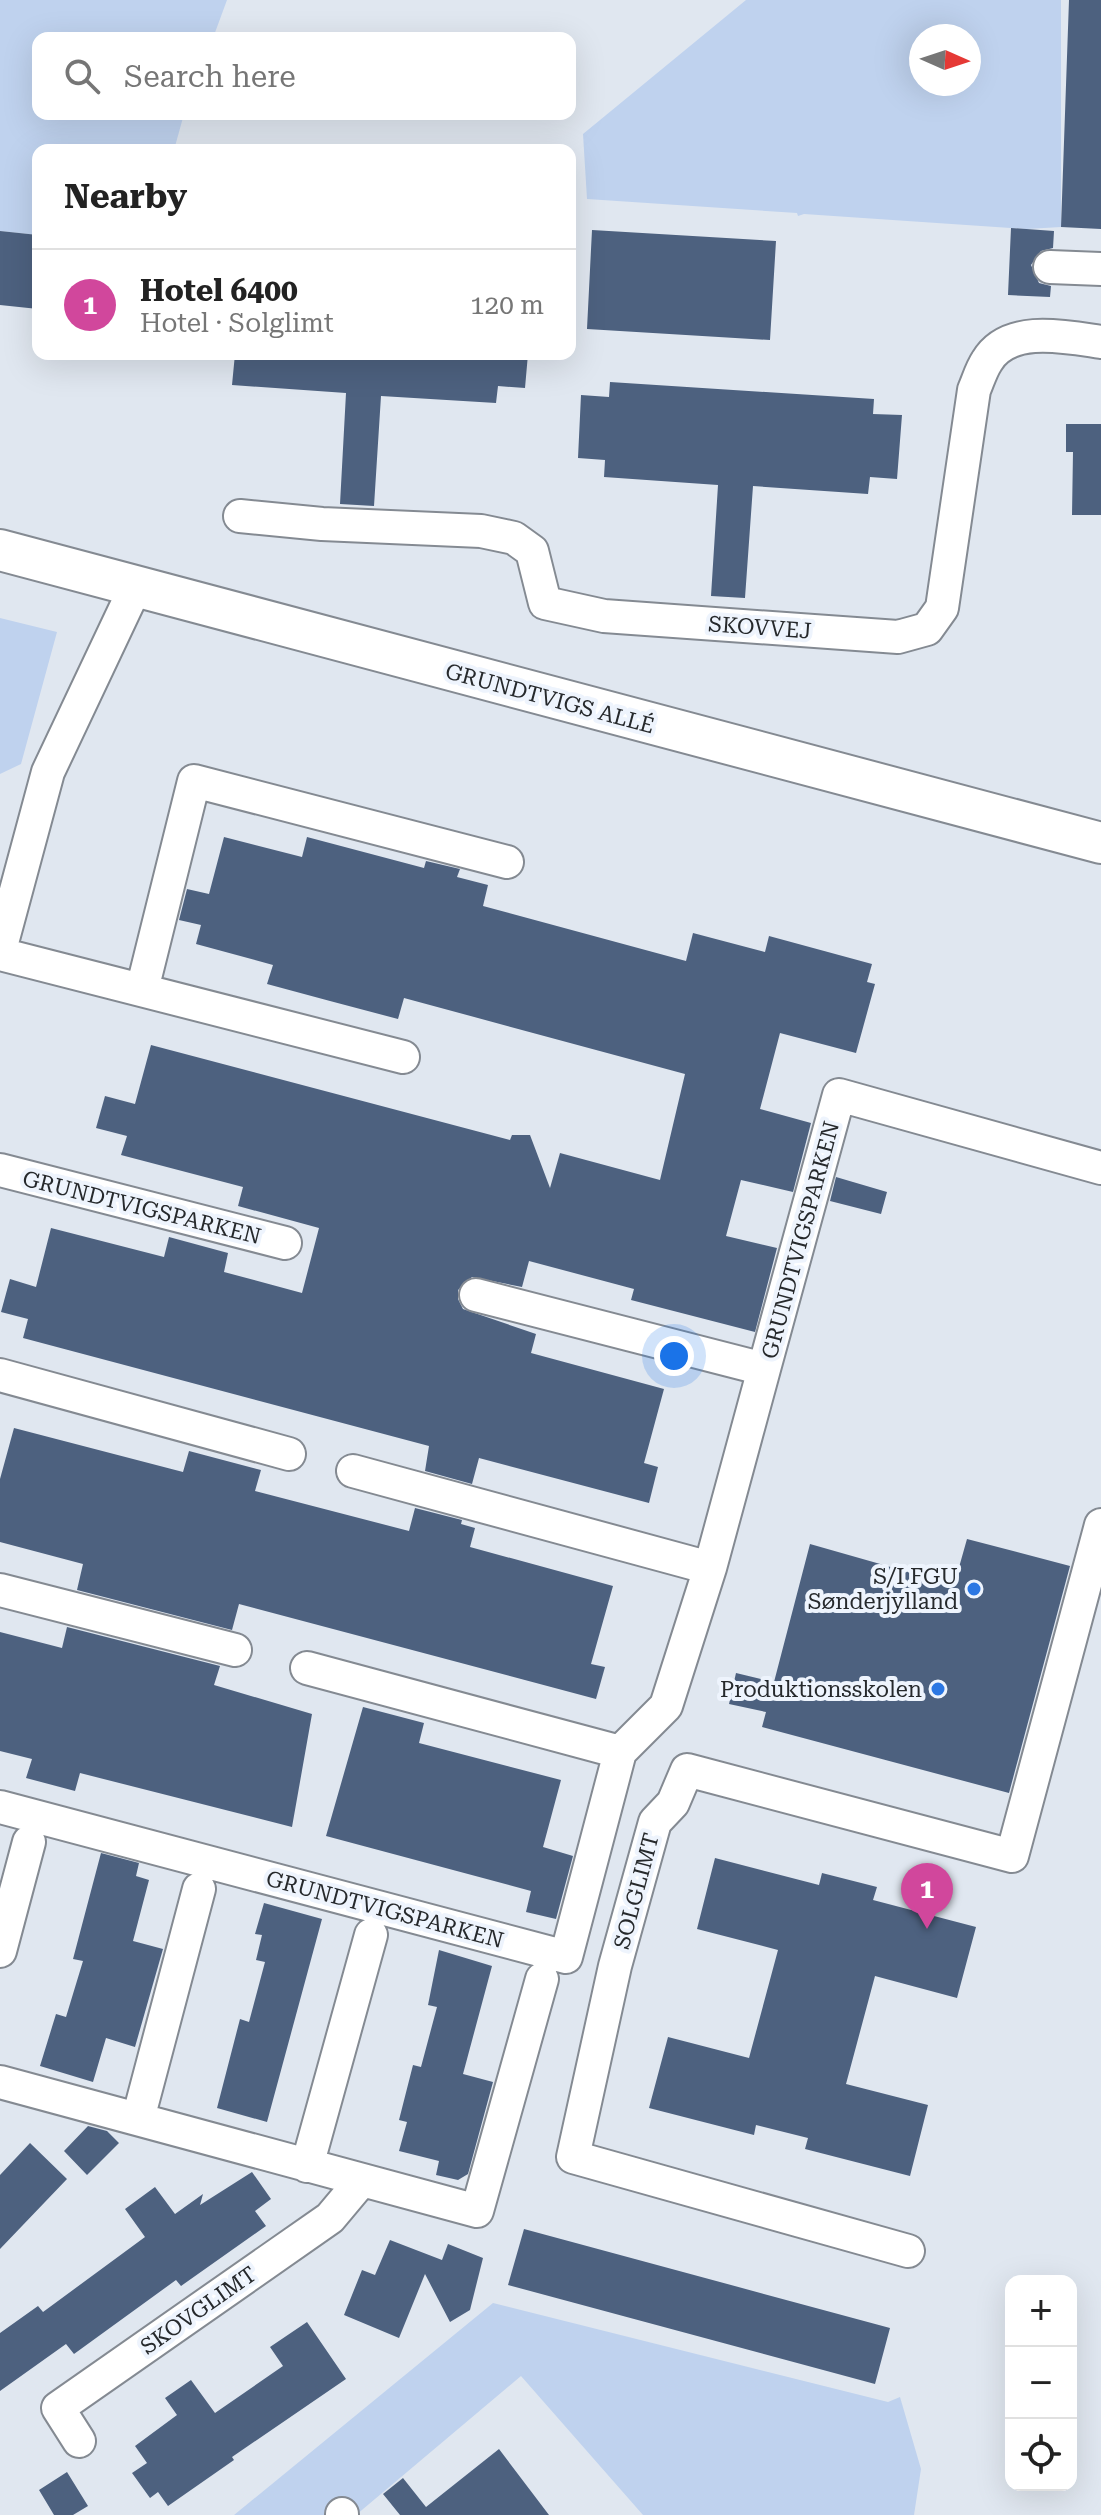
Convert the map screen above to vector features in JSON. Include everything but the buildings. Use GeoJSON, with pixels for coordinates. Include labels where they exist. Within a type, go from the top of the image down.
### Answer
{"type":"FeatureCollection","features":[{"type":"Feature","properties":{"kind":"street"},"geometry":{"type":"LineString","coordinates":[[1050,267],[1101,269]]}},
{"type":"Feature","properties":{"kind":"street","name":"SKOVVEJ"},"geometry":{"type":"LineString","coordinates":[[240,516],[355,526],[481,531],[514,538],[532,551],[545,603],[604,616],[898,637],[927,629],[942,608],[974,390],[988,358],[1013,340],[1052,334],[1101,342]]}},
{"type":"Feature","properties":{"kind":"street","name":"GRUNDTVIGS ALLÉ"},"geometry":{"type":"LineString","coordinates":[[0,550],[1101,843]]}},
{"type":"Feature","properties":{"kind":"street"},"geometry":{"type":"LineString","coordinates":[[135,588],[48,772],[0,952],[403,1057]]}},
{"type":"Feature","properties":{"kind":"street"},"geometry":{"type":"LineString","coordinates":[[142,990],[194,781],[507,862]]}},
{"type":"Feature","properties":{"kind":"street","name":"GRUNDTVIGSPARKEN"},"geometry":{"type":"LineString","coordinates":[[0,1807],[566,1957],[620,1752],[666,1706],[710,1568],[839,1095],[1101,1168]]}},
{"type":"Feature","properties":{"kind":"street","name":"GRUNDTVIGSPARKEN"},"geometry":{"type":"LineString","coordinates":[[0,1170],[285,1243]]}},
{"type":"Feature","properties":{"kind":"street","name":"GRUNDTVIGSPARKEN"},"geometry":{"type":"LineString","coordinates":[[476,1295],[764,1369]]}},
{"type":"Feature","properties":{"kind":"street"},"geometry":{"type":"LineString","coordinates":[[0,1375],[289,1454]]}},
{"type":"Feature","properties":{"kind":"street"},"geometry":{"type":"LineString","coordinates":[[353,1471],[710,1568]]}},
{"type":"Feature","properties":{"kind":"street","name":"SOLGLIMT"},"geometry":{"type":"LineString","coordinates":[[908,2251],[573,2157],[615,1966],[655,1822],[673,1803],[687,1770],[1012,1856],[1101,1525]]}},
{"type":"Feature","properties":{"kind":"street"},"geometry":{"type":"LineString","coordinates":[[0,1590],[235,1650]]}},
{"type":"Feature","properties":{"kind":"street"},"geometry":{"type":"LineString","coordinates":[[307,1668],[620,1752]]}},
{"type":"Feature","properties":{"kind":"street"},"geometry":{"type":"LineString","coordinates":[[0,1951],[29,1842]]}},
{"type":"Feature","properties":{"kind":"street"},"geometry":{"type":"LineString","coordinates":[[138,2119],[199,1889]]}},
{"type":"Feature","properties":{"kind":"street"},"geometry":{"type":"LineString","coordinates":[[307,2166],[371,1935]]}},
{"type":"Feature","properties":{"kind":"street"},"geometry":{"type":"LineString","coordinates":[[0,2082],[487,2214],[542,1979]]}},
{"type":"Feature","properties":{"kind":"street","name":"SKOVGLIMT"},"geometry":{"type":"LineString","coordinates":[[79,2441],[58,2408],[330,2218],[361,2181]]}},
{"type":"Feature","properties":{"kind":"shaded area"},"geometry":{"type":"Polygon","coordinates":[[[0,0],[227,0],[215,32],[32,32],[32,120],[182,120],[176,144],[32,144],[32,234],[0,231],[0,0]]]}},
{"type":"Feature","properties":{"kind":"shaded area"},"geometry":{"type":"Polygon","coordinates":[[[746,0],[1061,0],[1061,227],[1027,229],[798,216],[797,213],[587,199],[583,134],[746,0]]]}},
{"type":"Feature","properties":{"kind":"shaded area"},"geometry":{"type":"Polygon","coordinates":[[[0,618],[57,632],[21,764],[0,774],[0,618]]]}},
{"type":"Feature","properties":{"kind":"shaded area"},"geometry":{"type":"Polygon","coordinates":[[[493,2303],[888,2402],[900,2397],[921,2469],[914,2515],[643,2515],[521,2376],[356,2515],[234,2515],[493,2303]]]}},
{"type":"Feature","properties":{"kind":"place","name":"S/I FGU Sønderjylland"},"geometry":{"type":"Point","coordinates":[974,1589]}},
{"type":"Feature","properties":{"kind":"place","name":"Produktionsskolen"},"geometry":{"type":"Point","coordinates":[938,1689]}},
{"type":"Feature","properties":{"kind":"place","name":"Hotel 6400"},"geometry":{"type":"Point","coordinates":[927,1929]}}]}
